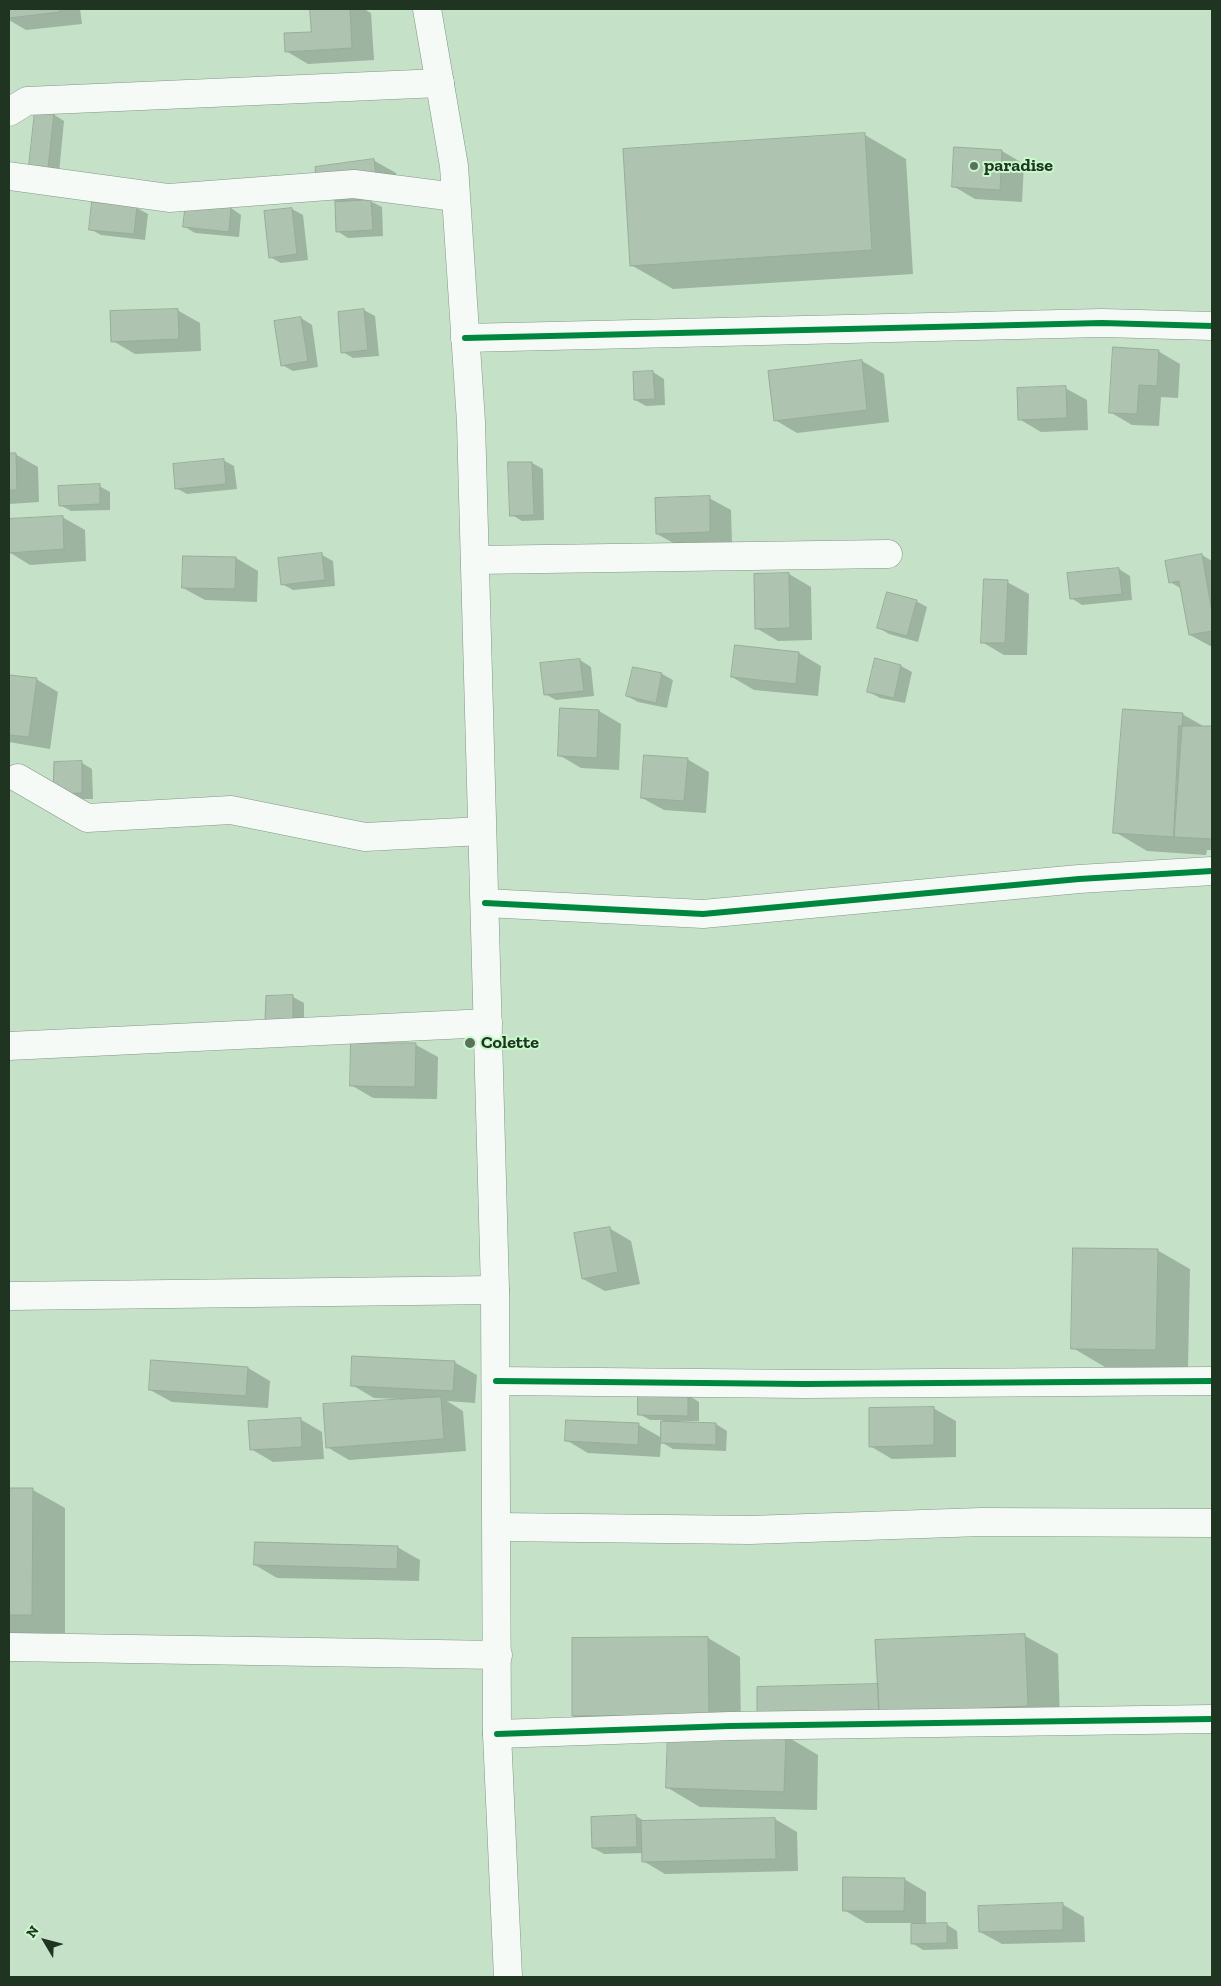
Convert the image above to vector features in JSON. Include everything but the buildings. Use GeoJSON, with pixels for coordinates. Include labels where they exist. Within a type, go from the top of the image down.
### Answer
{"type":"FeatureCollection","features":[{"type":"Feature","properties":{"kind":"street"},"geometry":{"type":"LineString","coordinates":[[427,9],[454,166],[471,422],[495,1290],[498,1655],[496,1734],[508,1977]]}},
{"type":"Feature","properties":{"kind":"street"},"geometry":{"type":"LineString","coordinates":[[15,105],[440,83]]}},
{"type":"Feature","properties":{"kind":"street"},"geometry":{"type":"LineString","coordinates":[[9,176],[169,198],[354,184],[455,198]]}},
{"type":"Feature","properties":{"kind":"street"},"geometry":{"type":"LineString","coordinates":[[465,338],[1102,323],[1212,326]]}},
{"type":"Feature","properties":{"kind":"street"},"geometry":{"type":"LineString","coordinates":[[475,560],[888,554]]}},
{"type":"Feature","properties":{"kind":"street"},"geometry":{"type":"LineString","coordinates":[[18,778],[87,818],[231,810],[365,837],[482,831]]}},
{"type":"Feature","properties":{"kind":"street"},"geometry":{"type":"LineString","coordinates":[[484,903],[703,914],[1079,879],[1212,871]]}},
{"type":"Feature","properties":{"kind":"street"},"geometry":{"type":"LineString","coordinates":[[9,1046],[488,1023]]}},
{"type":"Feature","properties":{"kind":"street"},"geometry":{"type":"LineString","coordinates":[[9,1296],[495,1290]]}},
{"type":"Feature","properties":{"kind":"street"},"geometry":{"type":"LineString","coordinates":[[496,1381],[805,1384],[1212,1381]]}},
{"type":"Feature","properties":{"kind":"street"},"geometry":{"type":"LineString","coordinates":[[497,1527],[750,1530],[981,1522],[1212,1523]]}},
{"type":"Feature","properties":{"kind":"street"},"geometry":{"type":"LineString","coordinates":[[9,1647],[498,1655]]}},
{"type":"Feature","properties":{"kind":"street"},"geometry":{"type":"LineString","coordinates":[[496,1734],[730,1726],[1212,1719]]}},
{"type":"Feature","properties":{"kind":"cycle path"},"geometry":{"type":"LineString","coordinates":[[465,338],[1102,323],[1212,326]]}},
{"type":"Feature","properties":{"kind":"cycle path"},"geometry":{"type":"LineString","coordinates":[[485,903],[703,914],[1079,879],[1212,871]]}},
{"type":"Feature","properties":{"kind":"cycle path"},"geometry":{"type":"LineString","coordinates":[[496,1381],[805,1384],[1212,1381]]}},
{"type":"Feature","properties":{"kind":"cycle path"},"geometry":{"type":"LineString","coordinates":[[497,1734],[730,1726],[1212,1719]]}},
{"type":"Feature","properties":{"kind":"place","name":"paradise"},"geometry":{"type":"Point","coordinates":[974,166]}},
{"type":"Feature","properties":{"kind":"place","name":"Colette"},"geometry":{"type":"Point","coordinates":[470,1043]}}]}
